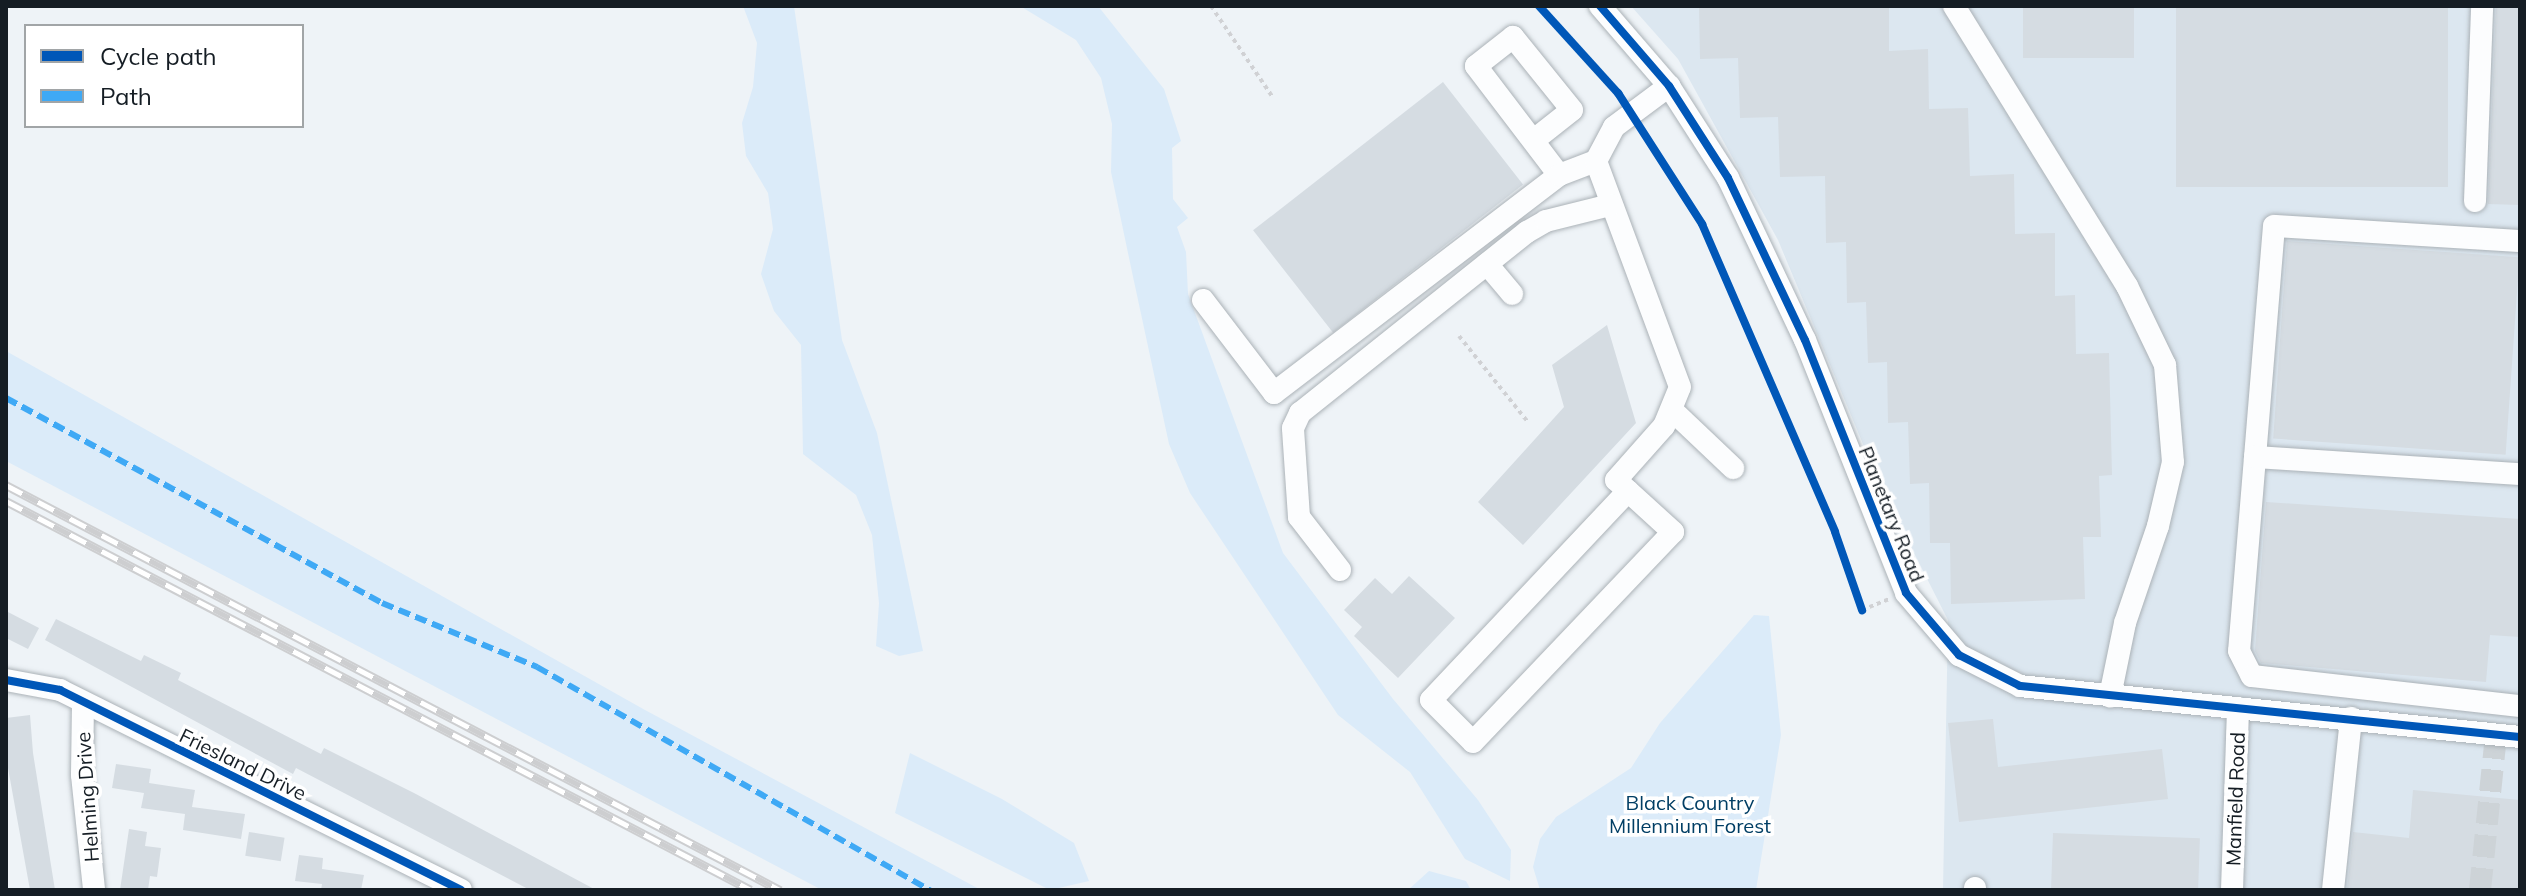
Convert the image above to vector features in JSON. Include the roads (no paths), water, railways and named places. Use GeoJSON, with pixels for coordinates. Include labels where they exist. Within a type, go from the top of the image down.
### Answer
{"type":"FeatureCollection","features":[{"type":"Feature","properties":{"kind":"street","name":"Planetary Road"},"geometry":{"type":"LineString","coordinates":[[1600,6],[1669,86],[1760,238],[1906,593],[1936,635],[1985,672],[2020,686],[2520,737]]}},
{"type":"Feature","properties":{"kind":"street"},"geometry":{"type":"LineString","coordinates":[[1954,6],[2127,286],[2165,365],[2173,462],[2158,526],[2125,623],[2110,696]]}},
{"type":"Feature","properties":{"kind":"street"},"geometry":{"type":"LineString","coordinates":[[2475,201],[2482,6]]}},
{"type":"Feature","properties":{"kind":"street"},"geometry":{"type":"LineString","coordinates":[[1534,140],[1572,110],[1513,37],[1476,66],[1559,175]]}},
{"type":"Feature","properties":{"kind":"street"},"geometry":{"type":"LineString","coordinates":[[1203,300],[1274,393],[1559,175],[1596,161],[1614,127],[1669,86]]}},
{"type":"Feature","properties":{"kind":"street"},"geometry":{"type":"LineString","coordinates":[[1596,161],[1610,205],[1678,375],[1673,411],[1616,480],[1673,532],[1473,742],[1431,700],[1628,491]]}},
{"type":"Feature","properties":{"kind":"street"},"geometry":{"type":"LineString","coordinates":[[1340,570],[1299,517],[1293,428],[1300,413],[1487,264],[1546,221],[1610,205]]}},
{"type":"Feature","properties":{"kind":"street"},"geometry":{"type":"LineString","coordinates":[[2520,241],[2274,226],[2239,651],[2252,676],[2520,706]]}},
{"type":"Feature","properties":{"kind":"street"},"geometry":{"type":"LineString","coordinates":[[1487,264],[1512,294]]}},
{"type":"Feature","properties":{"kind":"street"},"geometry":{"type":"LineString","coordinates":[[1673,411],[1733,468]]}},
{"type":"Feature","properties":{"kind":"street"},"geometry":{"type":"LineString","coordinates":[[2255,457],[2520,474]]}},
{"type":"Feature","properties":{"kind":"street","name":"Friesland Drive"},"geometry":{"type":"LineString","coordinates":[[6,680],[60,690],[461,890]]}},
{"type":"Feature","properties":{"kind":"street","name":"Helming Drive"},"geometry":{"type":"LineString","coordinates":[[83,703],[82,775],[94,890]]}},
{"type":"Feature","properties":{"kind":"street","name":"Manfield Road"},"geometry":{"type":"LineString","coordinates":[[2232,890],[2238,708]]}},
{"type":"Feature","properties":{"kind":"street"},"geometry":{"type":"LineString","coordinates":[[2333,890],[2351,718]]}},
{"type":"Feature","properties":{"kind":"tunnel"},"geometry":{"type":"LineString","coordinates":[[2480,890],[2496,735]]}},
{"type":"Feature","properties":{"kind":"railway"},"geometry":{"type":"LineString","coordinates":[[6,485],[780,890]]}},
{"type":"Feature","properties":{"kind":"railway"},"geometry":{"type":"LineString","coordinates":[[6,501],[751,890]]}},
{"type":"Feature","properties":{"kind":"park label","name":"Black Country Millennium Forest"},"geometry":{"type":"Point","coordinates":[1690,814]}}]}
